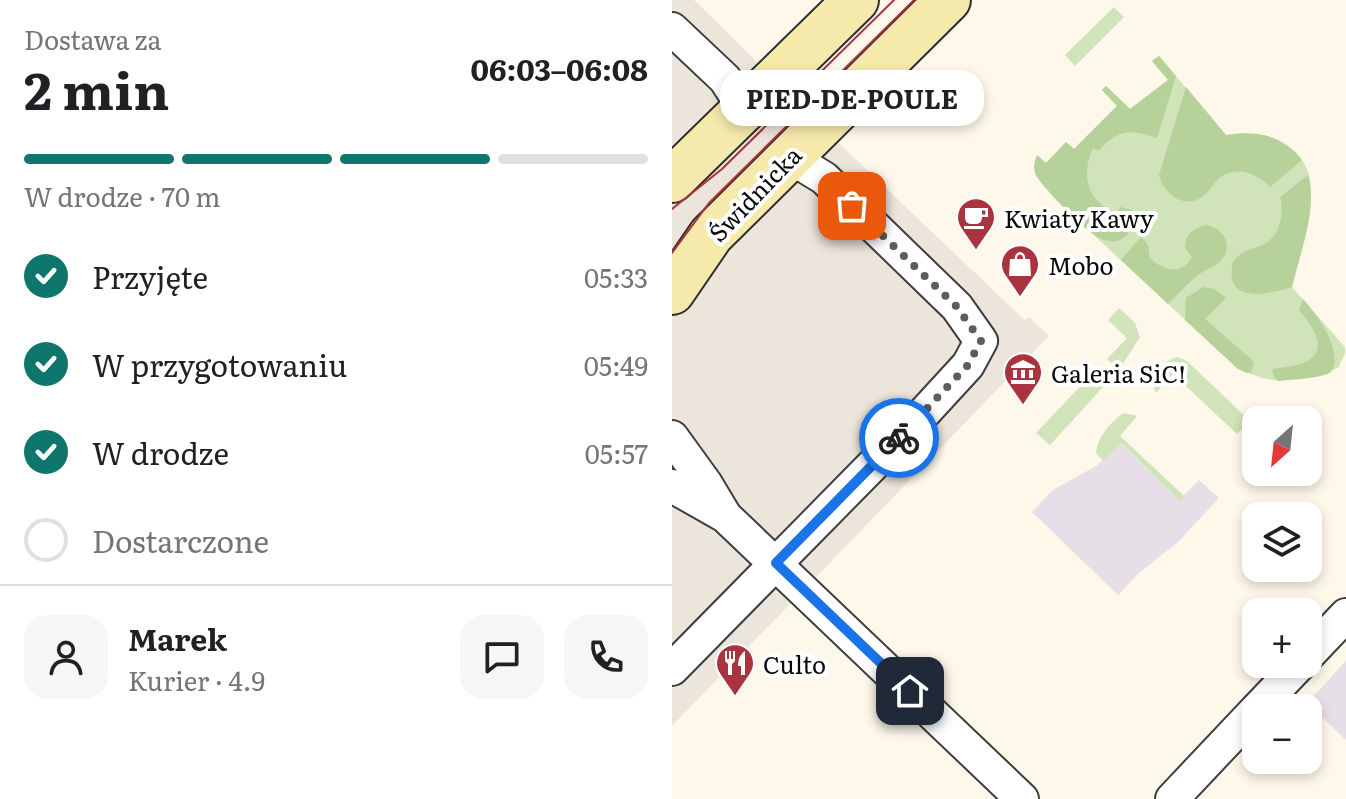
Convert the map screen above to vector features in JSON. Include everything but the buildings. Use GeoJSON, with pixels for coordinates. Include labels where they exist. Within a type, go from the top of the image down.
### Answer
{"type":"FeatureCollection","features":[{"type":"Feature","properties":{"kind":"main road"},"geometry":{"type":"LineString","coordinates":[[672,180],[856,0]]}},
{"type":"Feature","properties":{"kind":"main road","name":"Świdnicka"},"geometry":{"type":"LineString","coordinates":[[672,292],[711,235],[948,0]]}},
{"type":"Feature","properties":{"kind":"street"},"geometry":{"type":"LineString","coordinates":[[672,29],[725,79],[745,110]]}},
{"type":"Feature","properties":{"kind":"street"},"geometry":{"type":"LineString","coordinates":[[672,669],[948,387],[968,365],[981,341],[957,307],[824,178],[788,156]]}},
{"type":"Feature","properties":{"kind":"street"},"geometry":{"type":"LineString","coordinates":[[672,437],[725,516]]}},
{"type":"Feature","properties":{"kind":"street"},"geometry":{"type":"LineString","coordinates":[[672,486],[725,516],[1022,799]]}},
{"type":"Feature","properties":{"kind":"street"},"geometry":{"type":"LineString","coordinates":[[1322,640],[1346,615]]}},
{"type":"Feature","properties":{"kind":"street"},"geometry":{"type":"LineString","coordinates":[[1271,694],[1287,678]]}},
{"type":"Feature","properties":{"kind":"street"},"geometry":{"type":"LineString","coordinates":[[1172,799],[1242,725]]}},
{"type":"Feature","properties":{"kind":"shaded area"},"geometry":{"type":"Polygon","coordinates":[[[672,0],[694,0],[1015,311],[1025,320],[1029,317],[1049,336],[672,726],[672,0]]]}},
{"type":"Feature","properties":{"kind":"shaded area"},"geometry":{"type":"Polygon","coordinates":[[[1120,443],[1179,500],[1199,480],[1219,498],[1178,542],[1139,573],[1118,595],[1032,512],[1053,490],[1098,465],[1120,443]]]}},
{"type":"Feature","properties":{"kind":"shaded area"},"geometry":{"type":"Polygon","coordinates":[[[1346,661],[1346,740],[1322,717],[1322,694],[1315,694],[1346,661]]]}},
{"type":"Feature","properties":{"kind":"green space"},"geometry":{"type":"Polygon","coordinates":[[[1114,7],[1124,17],[1075,66],[1065,55],[1114,7]]]}},
{"type":"Feature","properties":{"kind":"green space"},"geometry":{"type":"Polygon","coordinates":[[[1159,56],[1226,135],[1270,137],[1294,150],[1303,161],[1309,174],[1311,202],[1292,287],[1345,347],[1338,368],[1324,374],[1279,381],[1238,369],[1097,238],[1037,177],[1034,166],[1037,155],[1046,163],[1066,142],[1074,149],[1117,106],[1102,90],[1106,86],[1130,109],[1168,80],[1152,61],[1159,56]]]}},
{"type":"Feature","properties":{"kind":"green space"},"geometry":{"type":"Polygon","coordinates":[[[1159,56],[1176,76],[1157,138],[1125,133],[1113,138],[1098,151],[1093,148],[1089,158],[1089,187],[1099,203],[1117,214],[1120,207],[1132,210],[1133,224],[1127,235],[1116,241],[1101,239],[1076,219],[1039,179],[1034,166],[1037,155],[1046,163],[1066,142],[1074,149],[1117,106],[1102,90],[1106,86],[1130,109],[1168,80],[1152,61],[1159,56]]]}},
{"type":"Feature","properties":{"kind":"green space"},"geometry":{"type":"Polygon","coordinates":[[[1186,87],[1226,135],[1248,133],[1268,136],[1286,145],[1302,160],[1270,187],[1259,178],[1239,171],[1219,178],[1207,193],[1195,201],[1175,198],[1165,188],[1159,175],[1186,87]]]}},
{"type":"Feature","properties":{"kind":"green space"},"geometry":{"type":"Polygon","coordinates":[[[1308,175],[1311,188],[1309,216],[1292,287],[1260,294],[1241,291],[1232,276],[1233,262],[1241,254],[1271,239],[1280,222],[1280,197],[1308,175]]]}},
{"type":"Feature","properties":{"kind":"green space"},"geometry":{"type":"Polygon","coordinates":[[[1206,225],[1217,229],[1224,237],[1226,252],[1218,263],[1197,276],[1168,304],[1121,260],[1141,237],[1148,245],[1150,258],[1155,262],[1172,270],[1183,267],[1192,257],[1185,248],[1188,236],[1206,225]]]}},
{"type":"Feature","properties":{"kind":"green space"},"geometry":{"type":"Polygon","coordinates":[[[1203,287],[1214,289],[1226,298],[1205,319],[1252,360],[1251,372],[1238,369],[1185,320],[1186,298],[1203,287]]]}},
{"type":"Feature","properties":{"kind":"green space"},"geometry":{"type":"Polygon","coordinates":[[[1303,299],[1328,336],[1335,357],[1334,366],[1330,373],[1324,375],[1279,381],[1272,370],[1308,361],[1318,348],[1315,333],[1299,310],[1303,299]]]}},
{"type":"Feature","properties":{"kind":"green space"},"geometry":{"type":"Polygon","coordinates":[[[1119,308],[1135,323],[1140,337],[1119,370],[1107,359],[1127,338],[1108,320],[1119,308]]]}},
{"type":"Feature","properties":{"kind":"green space"},"geometry":{"type":"Polygon","coordinates":[[[1177,357],[1187,361],[1242,413],[1242,429],[1237,434],[1173,374],[1156,393],[1155,376],[1166,363],[1177,357]]]}},
{"type":"Feature","properties":{"kind":"green space"},"geometry":{"type":"Polygon","coordinates":[[[1092,374],[1104,386],[1050,445],[1036,433],[1092,374]]]}},
{"type":"Feature","properties":{"kind":"green space"},"geometry":{"type":"Polygon","coordinates":[[[1124,413],[1137,416],[1120,436],[1184,496],[1180,501],[1121,443],[1103,461],[1096,453],[1106,430],[1124,413]]]}},
{"type":"Feature","properties":{"kind":"tram line"},"geometry":{"type":"LineString","coordinates":[[672,209],[722,169],[894,0]]}},
{"type":"Feature","properties":{"kind":"tram line"},"geometry":{"type":"LineString","coordinates":[[672,253],[709,203],[914,0]]}},
{"type":"Feature","properties":{"kind":"way so far"},"geometry":{"type":"LineString","coordinates":[[852,206],[957,307],[981,341],[968,365],[899,438]]}},
{"type":"Feature","properties":{"kind":"place","name":"PIED-DE-POULE"},"geometry":{"type":"Point","coordinates":[852,206]}},
{"type":"Feature","properties":{"kind":"place","name":"Kwiaty Kawy"},"geometry":{"type":"Point","coordinates":[976,251]}},
{"type":"Feature","properties":{"kind":"place","name":"Mobo"},"geometry":{"type":"Point","coordinates":[1020,298]}},
{"type":"Feature","properties":{"kind":"place","name":"Galeria SiC!"},"geometry":{"type":"Point","coordinates":[1023,406]}},
{"type":"Feature","properties":{"kind":"place","name":"Culto"},"geometry":{"type":"Point","coordinates":[735,697]}},
{"type":"Feature","properties":{"kind":"route"},"geometry":{"type":"LineString","coordinates":[[899,438],[776,563],[910,691]]}}]}
